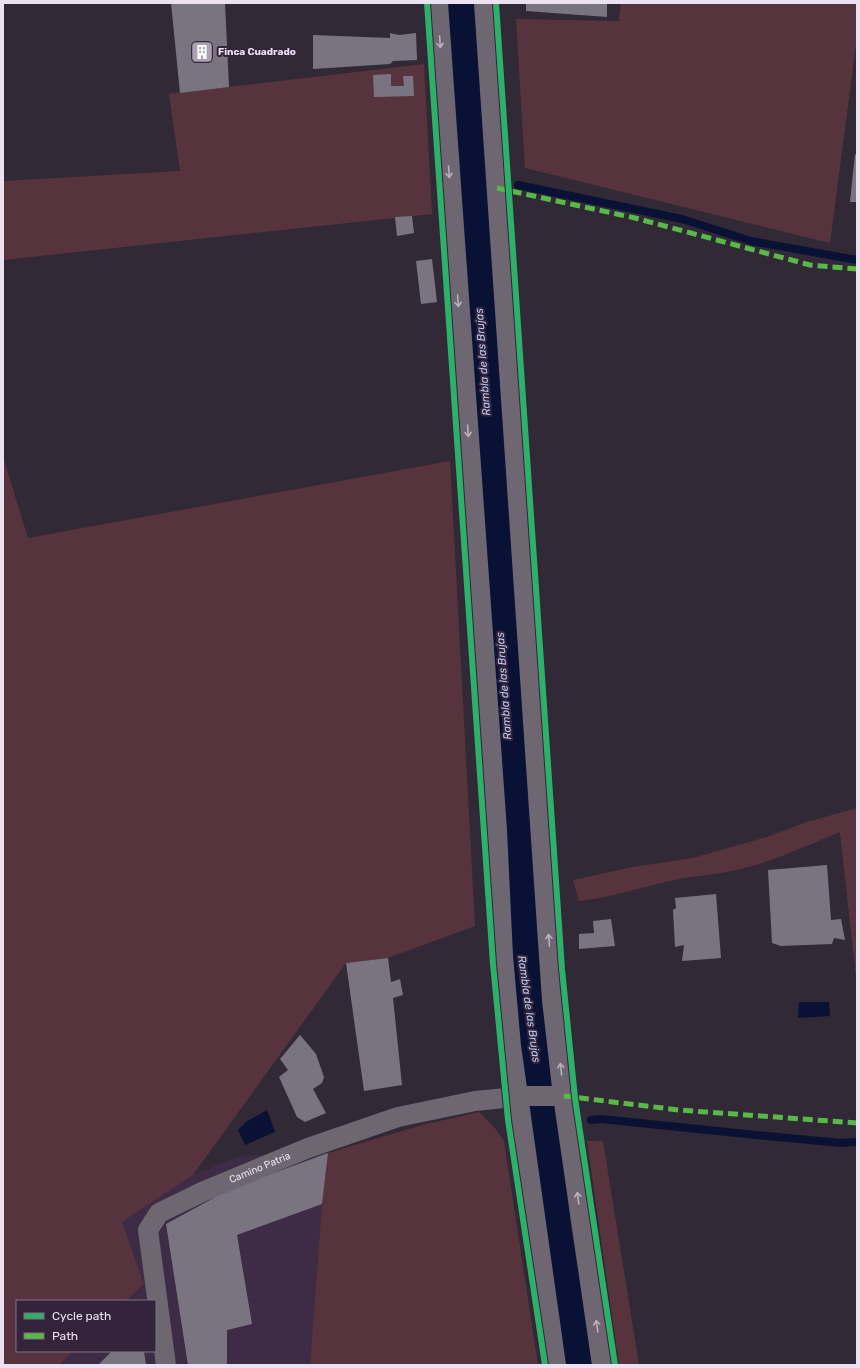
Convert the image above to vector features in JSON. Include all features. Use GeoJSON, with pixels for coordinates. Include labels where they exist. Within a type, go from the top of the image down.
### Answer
{"type":"FeatureCollection","features":[{"type":"Feature","properties":{"kind":"street"},"geometry":{"type":"LineString","coordinates":[[437,3],[496,830],[502,956],[555,1365]]}},
{"type":"Feature","properties":{"kind":"street"},"geometry":{"type":"LineString","coordinates":[[485,3],[559,1096],[603,1365]]}},
{"type":"Feature","properties":{"kind":"street"},"geometry":{"type":"LineString","coordinates":[[521,1096],[559,1096]]}},
{"type":"Feature","properties":{"kind":"street","name":"Camino Patria"},"geometry":{"type":"LineString","coordinates":[[166,1365],[148,1230],[159,1213],[202,1192],[308,1148],[398,1117],[475,1101],[521,1096]]}},
{"type":"Feature","properties":{"kind":"shaded area"},"geometry":{"type":"Polygon","coordinates":[[[621,3],[857,3],[857,37],[830,243],[525,168],[516,19],[619,21],[621,3]]]}},
{"type":"Feature","properties":{"kind":"shaded area"},"geometry":{"type":"Polygon","coordinates":[[[424,64],[432,214],[3,260],[3,181],[180,171],[169,94],[424,64]]]}},
{"type":"Feature","properties":{"kind":"shaded area"},"geometry":{"type":"Polygon","coordinates":[[[3,457],[28,538],[450,461],[475,926],[388,958],[346,963],[193,1175],[122,1222],[144,1284],[127,1300],[16,1300],[16,1352],[72,1352],[59,1365],[3,1365],[3,457]]]}},
{"type":"Feature","properties":{"kind":"shaded area"},"geometry":{"type":"Polygon","coordinates":[[[857,808],[857,987],[840,832],[786,854],[741,869],[665,882],[612,896],[579,901],[573,880],[633,867],[693,858],[767,837],[807,822],[857,808]]]}},
{"type":"Feature","properties":{"kind":"shaded area"},"geometry":{"type":"Polygon","coordinates":[[[479,1112],[494,1127],[504,1141],[538,1365],[310,1365],[322,1204],[328,1153],[422,1125],[479,1112]]]}},
{"type":"Feature","properties":{"kind":"shaded area"},"geometry":{"type":"Polygon","coordinates":[[[587,1141],[603,1141],[639,1365],[619,1365],[587,1141]]]}},
{"type":"Feature","properties":{"kind":"shaded area"},"geometry":{"type":"Polygon","coordinates":[[[328,1153],[322,1204],[310,1365],[59,1365],[72,1352],[156,1352],[156,1300],[127,1300],[144,1284],[122,1222],[193,1175],[244,1155],[328,1153]]]}},
{"type":"Feature","properties":{"kind":"water","name":"Rambla de las Brujas"},"geometry":{"type":"Polygon","coordinates":[[[444,3],[475,3],[563,1153],[571,1226],[594,1365],[563,1365],[520,1055],[444,3]]]}},
{"type":"Feature","properties":{"kind":"water"},"geometry":{"type":"Polygon","coordinates":[[[799,1002],[829,1002],[830,1016],[798,1018],[799,1002]]]}},
{"type":"Feature","properties":{"kind":"water"},"geometry":{"type":"Polygon","coordinates":[[[267,1110],[275,1132],[245,1145],[238,1130],[246,1122],[267,1110]]]}},
{"type":"Feature","properties":{"kind":"building","name":"Finca Cuadrado"},"geometry":{"type":"Polygon","coordinates":[[[171,3],[225,3],[229,87],[180,93],[171,3]]]}},
{"type":"Feature","properties":{"kind":"building"},"geometry":{"type":"Polygon","coordinates":[[[526,3],[607,3],[607,17],[526,11],[526,3]]]}},
{"type":"Feature","properties":{"kind":"building"},"geometry":{"type":"Polygon","coordinates":[[[390,33],[399,35],[416,33],[417,60],[393,61],[390,64],[313,69],[313,35],[390,38],[390,33]]]}},
{"type":"Feature","properties":{"kind":"building"},"geometry":{"type":"Polygon","coordinates":[[[391,74],[391,86],[404,86],[403,76],[413,76],[414,96],[374,97],[373,75],[391,74]]]}},
{"type":"Feature","properties":{"kind":"building"},"geometry":{"type":"Polygon","coordinates":[[[855,154],[857,155],[857,202],[850,202],[855,154]]]}},
{"type":"Feature","properties":{"kind":"building"},"geometry":{"type":"Polygon","coordinates":[[[412,216],[414,233],[397,236],[395,217],[412,216]]]}},
{"type":"Feature","properties":{"kind":"building"},"geometry":{"type":"Polygon","coordinates":[[[432,259],[437,302],[421,304],[416,261],[432,259]]]}},
{"type":"Feature","properties":{"kind":"building"},"geometry":{"type":"Polygon","coordinates":[[[827,865],[831,920],[841,919],[845,940],[834,938],[832,944],[781,946],[772,943],[768,870],[827,865]]]}},
{"type":"Feature","properties":{"kind":"building"},"geometry":{"type":"Polygon","coordinates":[[[716,894],[721,958],[682,961],[684,945],[675,947],[673,910],[676,908],[675,898],[716,894]]]}},
{"type":"Feature","properties":{"kind":"building"},"geometry":{"type":"Polygon","coordinates":[[[611,919],[615,946],[579,949],[579,934],[594,933],[593,921],[611,919]]]}},
{"type":"Feature","properties":{"kind":"building"},"geometry":{"type":"Polygon","coordinates":[[[388,958],[391,982],[400,979],[403,995],[393,998],[402,1085],[364,1091],[346,963],[388,958]]]}},
{"type":"Feature","properties":{"kind":"building"},"geometry":{"type":"Polygon","coordinates":[[[300,1035],[316,1054],[324,1077],[322,1083],[313,1089],[326,1113],[305,1122],[297,1117],[279,1077],[288,1070],[280,1059],[300,1035]]]}},
{"type":"Feature","properties":{"kind":"building"},"geometry":{"type":"Polygon","coordinates":[[[328,1153],[322,1204],[237,1235],[252,1324],[227,1330],[227,1365],[188,1365],[166,1224],[230,1189],[328,1153]]]}},
{"type":"Feature","properties":{"kind":"building"},"geometry":{"type":"Polygon","coordinates":[[[111,1352],[144,1352],[146,1365],[98,1365],[111,1352]]]}},
{"type":"Feature","properties":{"kind":"waterway"},"geometry":{"type":"LineString","coordinates":[[518,185],[682,219],[751,241],[857,260]]}},
{"type":"Feature","properties":{"kind":"waterway"},"geometry":{"type":"LineString","coordinates":[[591,1120],[601,1119],[841,1143],[857,1142]]}},
{"type":"Feature","properties":{"kind":"marked path"},"geometry":{"type":"LineString","coordinates":[[497,188],[635,218],[810,265],[857,269]]}},
{"type":"Feature","properties":{"kind":"marked path"},"geometry":{"type":"LineString","coordinates":[[564,1096],[679,1110],[857,1123]]}},
{"type":"Feature","properties":{"kind":"cycle path"},"geometry":{"type":"LineString","coordinates":[[427,3],[493,964],[508,1120],[545,1365]]}},
{"type":"Feature","properties":{"kind":"cycle path"},"geometry":{"type":"LineString","coordinates":[[496,3],[562,969],[575,1098],[615,1365]]}},
{"type":"Feature","properties":{"kind":"place","name":"Finca Cuadrado"},"geometry":{"type":"Point","coordinates":[202,52]}}]}
